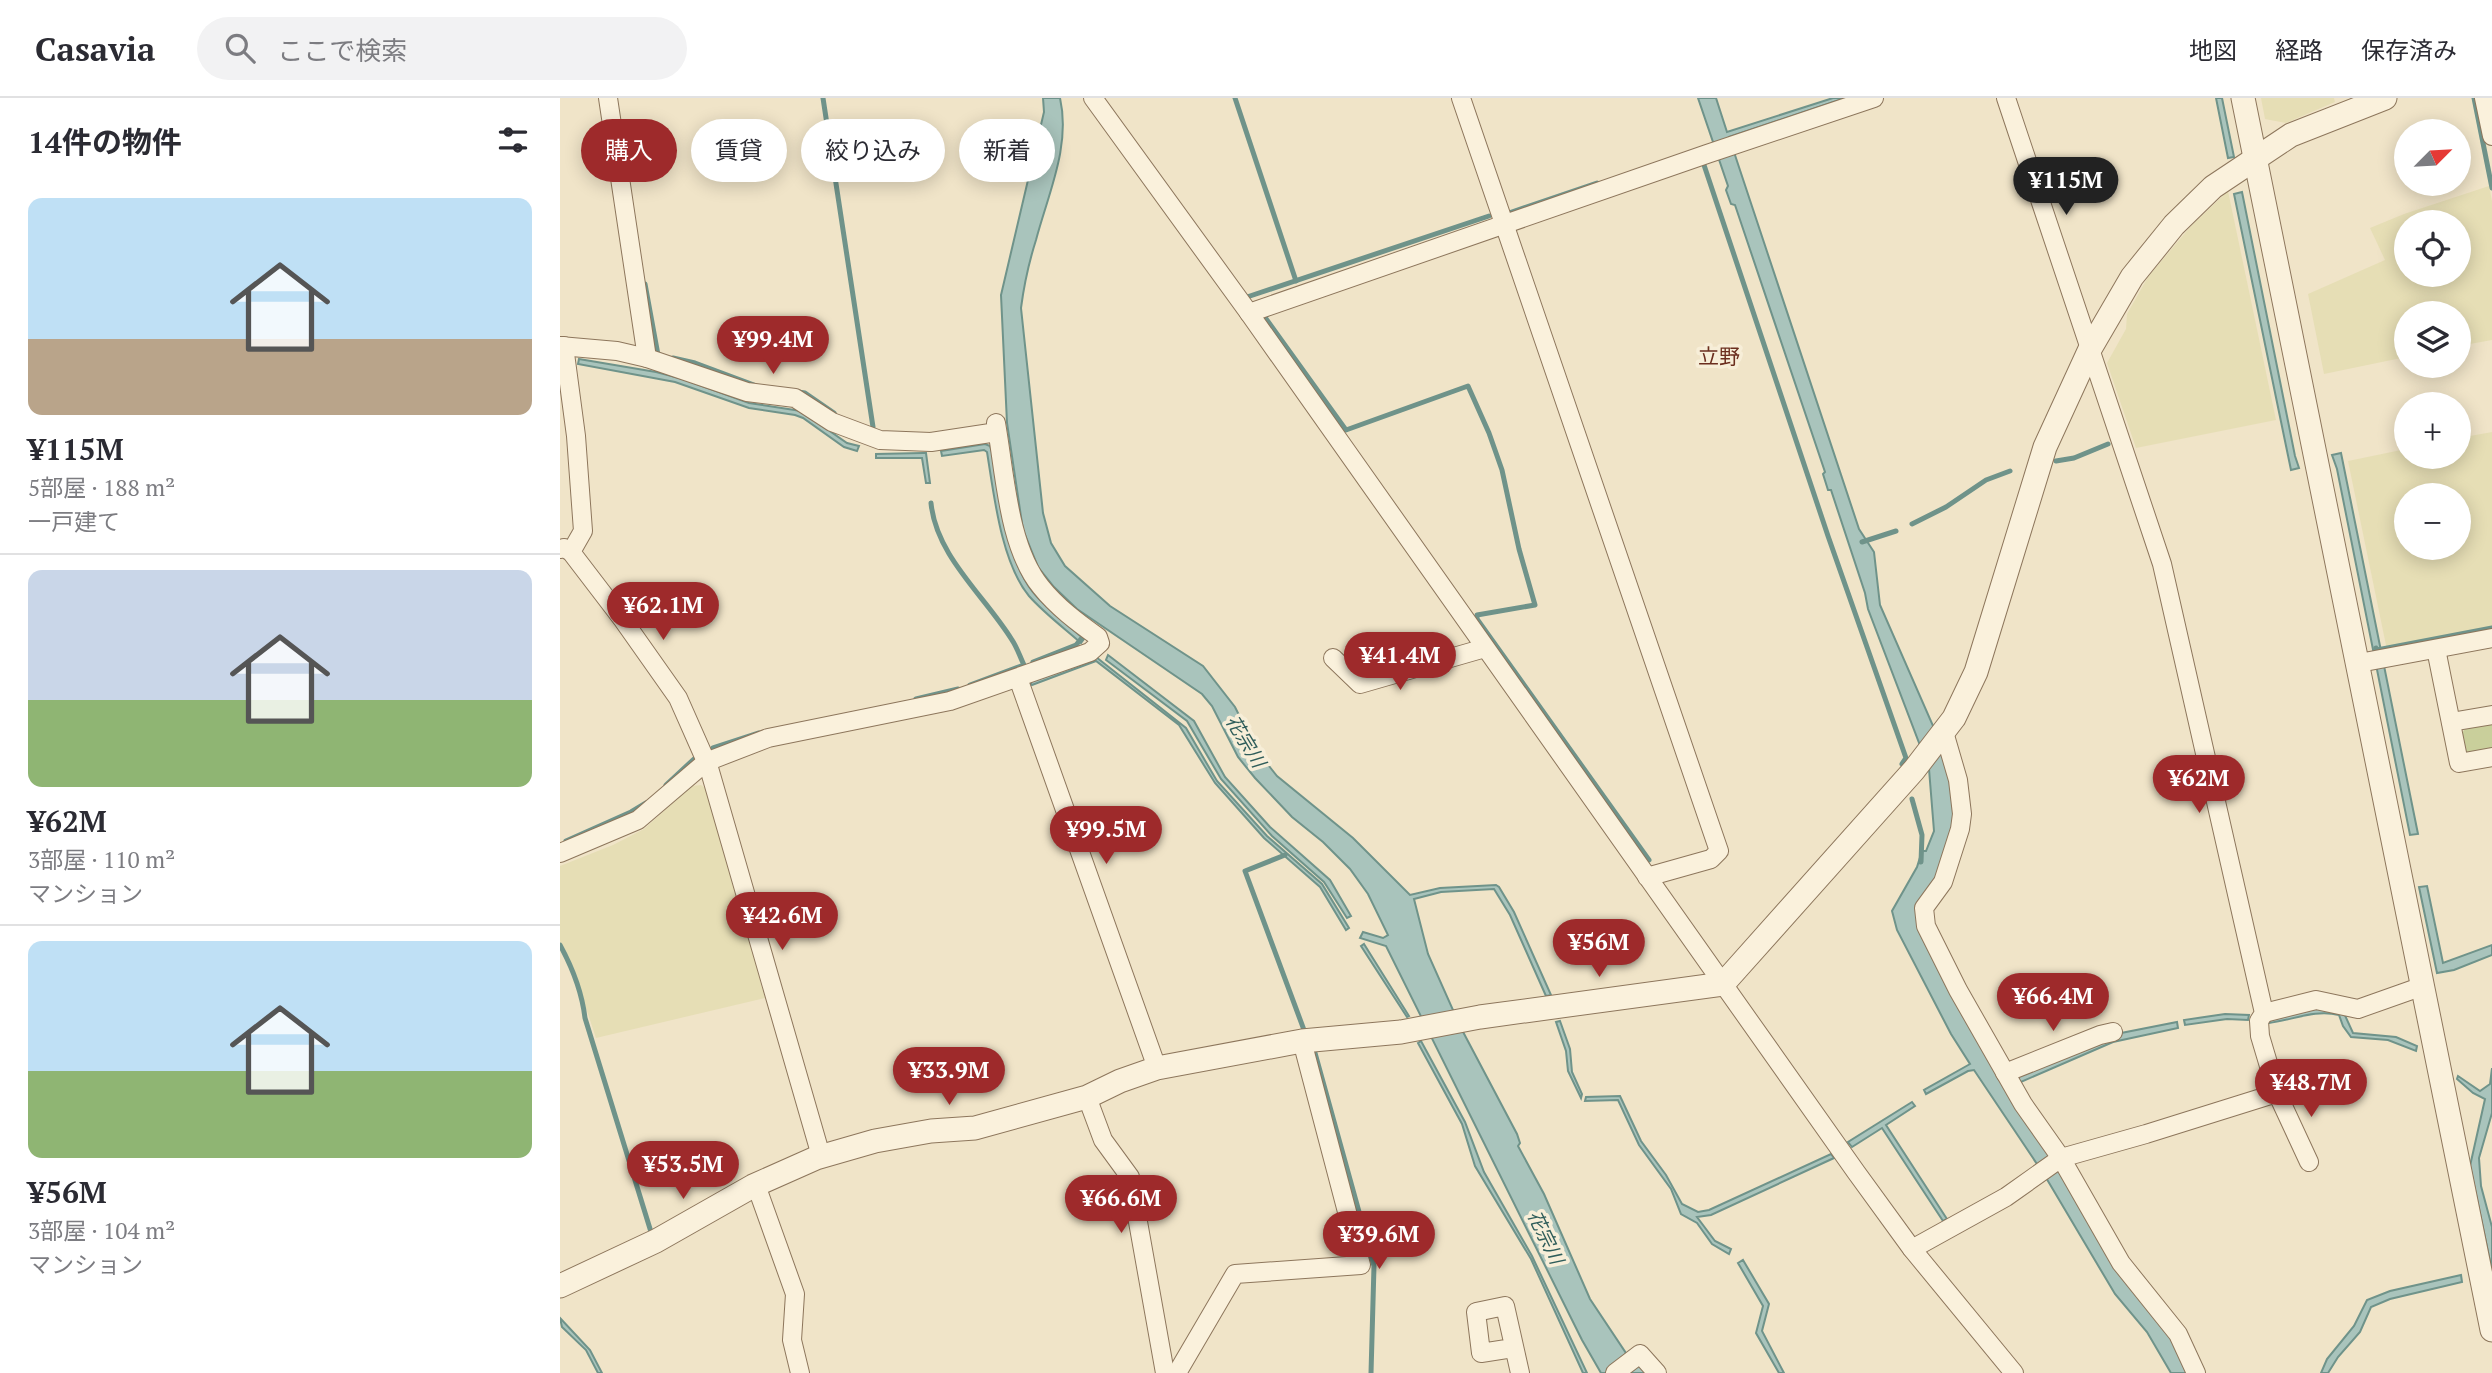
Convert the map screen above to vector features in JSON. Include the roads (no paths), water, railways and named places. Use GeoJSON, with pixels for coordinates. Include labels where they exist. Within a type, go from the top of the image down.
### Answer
{"type":"FeatureCollection","features":[{"type":"Feature","properties":{"kind":"street"},"geometry":{"type":"LineString","coordinates":[[608,98],[647,358]]}},
{"type":"Feature","properties":{"kind":"street"},"geometry":{"type":"LineString","coordinates":[[1093,98],[1249,313],[1912,1249],[2014,1373]]}},
{"type":"Feature","properties":{"kind":"street"},"geometry":{"type":"LineString","coordinates":[[1461,98],[1718,851],[1711,859],[1647,877]]}},
{"type":"Feature","properties":{"kind":"street"},"geometry":{"type":"LineString","coordinates":[[1249,313],[1874,98]]}},
{"type":"Feature","properties":{"kind":"street"},"geometry":{"type":"LineString","coordinates":[[2006,98],[2162,564],[2263,1013],[2259,1021],[2260,1035],[2277,1093],[2309,1162]]}},
{"type":"Feature","properties":{"kind":"street"},"geometry":{"type":"LineString","coordinates":[[2243,98],[2492,1330]]}},
{"type":"Feature","properties":{"kind":"street"},"geometry":{"type":"LineString","coordinates":[[560,1286],[656,1241],[755,1185],[821,1156],[931,1130],[975,1128],[1087,1097],[1120,1081],[1157,1068],[1302,1041],[1401,1032],[1480,1017],[1723,984],[1914,770],[1959,709],[1976,672],[2045,447],[2090,349],[2132,276],[2174,225],[2213,187],[2255,157],[2291,135],[2385,98]]}},
{"type":"Feature","properties":{"kind":"street"},"geometry":{"type":"LineString","coordinates":[[2484,98],[2492,136]]}},
{"type":"Feature","properties":{"kind":"street"},"geometry":{"type":"LineString","coordinates":[[560,853],[638,820],[706,762],[768,738],[950,701],[1090,652],[1100,643],[1098,637],[1064,611],[1040,586],[1027,564],[1014,529],[997,427],[931,442],[880,440],[832,422],[795,398],[747,392],[647,358],[617,351],[562,346],[576,436],[583,531],[565,550],[623,620],[678,698],[706,762],[821,1156]]}},
{"type":"Feature","properties":{"kind":"street"},"geometry":{"type":"LineString","coordinates":[[2359,663],[2492,638]]}},
{"type":"Feature","properties":{"kind":"street"},"geometry":{"type":"LineString","coordinates":[[1333,658],[1360,684],[1485,648]]}},
{"type":"Feature","properties":{"kind":"street"},"geometry":{"type":"LineString","coordinates":[[2436,649],[2459,764],[2492,757]]}},
{"type":"Feature","properties":{"kind":"street"},"geometry":{"type":"LineString","coordinates":[[1018,678],[1157,1068]]}},
{"type":"Feature","properties":{"kind":"street"},"geometry":{"type":"LineString","coordinates":[[2451,722],[2492,715]]}},
{"type":"Feature","properties":{"kind":"street"},"geometry":{"type":"LineString","coordinates":[[1944,732],[1958,780],[1962,814],[1960,829],[1943,882],[1924,908],[1926,926],[1958,990],[2022,1104],[2061,1158],[2121,1263],[2178,1334],[2196,1373]]}},
{"type":"Feature","properties":{"kind":"street"},"geometry":{"type":"LineString","coordinates":[[2263,1013],[2316,1000],[2358,1009],[2423,986]]}},
{"type":"Feature","properties":{"kind":"street"},"geometry":{"type":"LineString","coordinates":[[2005,1073],[2099,1035],[2113,1032]]}},
{"type":"Feature","properties":{"kind":"street"},"geometry":{"type":"LineString","coordinates":[[1177,1373],[1235,1274],[1361,1265],[1302,1041]]}},
{"type":"Feature","properties":{"kind":"street"},"geometry":{"type":"LineString","coordinates":[[1912,1249],[2006,1197],[2061,1158],[2277,1093]]}},
{"type":"Feature","properties":{"kind":"street"},"geometry":{"type":"LineString","coordinates":[[1087,1097],[1103,1140],[1130,1177],[1165,1373]]}},
{"type":"Feature","properties":{"kind":"street"},"geometry":{"type":"LineString","coordinates":[[755,1185],[795,1294],[792,1340],[800,1373]]}},
{"type":"Feature","properties":{"kind":"street"},"geometry":{"type":"LineString","coordinates":[[1513,1348],[1520,1373]]}},
{"type":"Feature","properties":{"kind":"street"},"geometry":{"type":"LineString","coordinates":[[1615,1373],[1640,1354],[1657,1373]]}},
{"type":"Feature","properties":{"kind":"water"},"geometry":{"type":"Polygon","coordinates":[[[1043,98],[1060,98],[1063,134],[1055,177],[1055,119],[1042,119],[1043,98]]]}},
{"type":"Feature","properties":{"kind":"water"},"geometry":{"type":"Polygon","coordinates":[[[1698,98],[1716,98],[1727,132],[1833,98],[1845,98],[1729,137],[1859,529],[1874,552],[1880,605],[1934,728],[1954,793],[1956,817],[1940,876],[1919,905],[2003,1081],[2111,1035],[2177,1022],[2178,1028],[2113,1042],[2007,1088],[2172,1336],[2190,1373],[2171,1373],[2147,1332],[2115,1294],[2045,1176],[1974,1070],[1926,1094],[1924,1090],[1970,1064],[1951,1034],[1897,930],[1892,911],[1917,867],[1922,851],[1926,851],[1934,831],[1929,769],[1868,609],[1865,593],[1831,490],[1828,490],[1823,474],[1825,472],[1735,205],[1731,204],[1726,190],[1728,186],[1698,98]]]}},
{"type":"Feature","properties":{"kind":"water"},"geometry":{"type":"Polygon","coordinates":[[[2216,98],[2222,98],[2234,157],[2228,158],[2216,98]]]}},
{"type":"Feature","properties":{"kind":"water","name":"花宗川"},"geometry":{"type":"Polygon","coordinates":[[[1028,182],[1053,182],[1031,257],[1021,308],[1043,513],[1051,543],[1065,566],[1110,606],[1203,666],[1235,707],[1257,751],[1277,776],[1353,838],[1410,895],[1440,888],[1499,887],[1514,912],[1551,995],[1546,996],[1510,915],[1494,889],[1441,892],[1414,899],[1428,954],[1461,1028],[1517,1134],[1520,1143],[1518,1146],[1544,1194],[1590,1299],[1626,1353],[1648,1373],[1601,1373],[1582,1340],[1386,946],[1360,938],[1363,932],[1383,938],[1388,935],[1368,894],[1350,869],[1292,817],[1255,778],[1238,757],[1212,706],[1202,694],[1077,609],[1038,567],[1023,530],[1007,423],[1001,295],[1028,182]]]}},
{"type":"Feature","properties":{"kind":"water"},"geometry":{"type":"Polygon","coordinates":[[[2242,192],[2299,468],[2291,470],[2234,194],[2242,192]]]}},
{"type":"Feature","properties":{"kind":"water"},"geometry":{"type":"Polygon","coordinates":[[[579,359],[656,372],[749,403],[801,411],[847,443],[859,446],[857,451],[844,447],[795,415],[749,408],[675,382],[578,364],[579,359]]]}},
{"type":"Feature","properties":{"kind":"water"},"geometry":{"type":"Polygon","coordinates":[[[985,444],[990,446],[993,455],[1005,526],[1023,577],[1044,604],[1084,639],[1081,643],[1035,602],[1019,582],[1000,527],[987,452],[984,450],[942,456],[941,451],[985,444]]]}},
{"type":"Feature","properties":{"kind":"water"},"geometry":{"type":"Polygon","coordinates":[[[926,453],[930,483],[926,483],[922,458],[876,458],[876,454],[926,453]]]}},
{"type":"Feature","properties":{"kind":"water"},"geometry":{"type":"Polygon","coordinates":[[[2341,453],[2418,834],[2410,835],[2332,455],[2341,453]]]}},
{"type":"Feature","properties":{"kind":"water"},"geometry":{"type":"Polygon","coordinates":[[[1108,655],[1194,721],[1225,777],[1270,827],[1330,880],[1351,916],[1347,918],[1324,882],[1272,836],[1221,779],[1187,721],[1106,660],[1108,655]]]}},
{"type":"Feature","properties":{"kind":"water"},"geometry":{"type":"Polygon","coordinates":[[[1096,657],[1186,728],[1217,781],[1267,836],[1322,884],[1349,928],[1346,930],[1320,887],[1264,838],[1215,783],[1179,725],[1096,661],[1032,685],[1030,682],[1096,657]]]}},
{"type":"Feature","properties":{"kind":"water"},"geometry":{"type":"Polygon","coordinates":[[[2427,886],[2443,963],[2492,945],[2492,955],[2454,970],[2437,973],[2419,887],[2427,886]]]}},
{"type":"Feature","properties":{"kind":"water"},"geometry":{"type":"Polygon","coordinates":[[[1364,944],[1409,1016],[1407,1017],[1361,946],[1364,944]]]}},
{"type":"Feature","properties":{"kind":"water"},"geometry":{"type":"Polygon","coordinates":[[[2315,1008],[2343,1011],[2353,1033],[2396,1037],[2417,1046],[2416,1051],[2388,1040],[2351,1037],[2339,1015],[2330,1013],[2269,1023],[2267,1018],[2315,1008]]]}},
{"type":"Feature","properties":{"kind":"water"},"geometry":{"type":"Polygon","coordinates":[[[2225,1014],[2249,1015],[2248,1020],[2227,1019],[2185,1025],[2184,1020],[2225,1014]]]}},
{"type":"Feature","properties":{"kind":"water"},"geometry":{"type":"Polygon","coordinates":[[[1560,1021],[1570,1049],[1572,1072],[1582,1094],[1581,1098],[1568,1071],[1566,1051],[1556,1022],[1560,1021]]]}},
{"type":"Feature","properties":{"kind":"water"},"geometry":{"type":"Polygon","coordinates":[[[1421,1041],[1465,1122],[1484,1172],[1532,1256],[1587,1373],[1583,1373],[1531,1259],[1475,1166],[1462,1124],[1418,1043],[1421,1041]]]}},
{"type":"Feature","properties":{"kind":"water"},"geometry":{"type":"Polygon","coordinates":[[[2492,1068],[2492,1113],[2479,1158],[2481,1186],[2492,1227],[2492,1271],[2470,1166],[2485,1099],[2457,1079],[2458,1076],[2480,1091],[2490,1084],[2492,1068]]]}},
{"type":"Feature","properties":{"kind":"water"},"geometry":{"type":"Polygon","coordinates":[[[1620,1096],[1641,1141],[1666,1175],[1682,1204],[1698,1212],[1709,1210],[1831,1154],[1834,1158],[1711,1215],[1697,1217],[1715,1241],[1731,1249],[1729,1254],[1712,1244],[1697,1223],[1681,1214],[1671,1189],[1639,1145],[1618,1100],[1585,1101],[1586,1097],[1620,1096]]]}},
{"type":"Feature","properties":{"kind":"water"},"geometry":{"type":"Polygon","coordinates":[[[1912,1102],[1915,1106],[1886,1125],[1947,1219],[1943,1221],[1882,1128],[1852,1147],[1848,1142],[1912,1102]]]}},
{"type":"Feature","properties":{"kind":"water"},"geometry":{"type":"Polygon","coordinates":[[[1743,1260],[1769,1304],[1762,1331],[1784,1373],[1779,1373],[1756,1333],[1763,1306],[1738,1263],[1743,1260]]]}},
{"type":"Feature","properties":{"kind":"water"},"geometry":{"type":"Polygon","coordinates":[[[2461,1275],[2462,1282],[2390,1299],[2371,1307],[2360,1332],[2328,1373],[2321,1373],[2327,1359],[2354,1326],[2367,1300],[2390,1291],[2461,1275]]]}},
{"type":"Feature","properties":{"kind":"water"},"geometry":{"type":"Polygon","coordinates":[[[560,1318],[590,1350],[602,1373],[598,1373],[586,1350],[562,1327],[560,1318]]]}},
{"type":"Feature","properties":{"kind":"waterway"},"geometry":{"type":"LineString","coordinates":[[823,98],[873,427]]}},
{"type":"Feature","properties":{"kind":"waterway"},"geometry":{"type":"LineString","coordinates":[[1235,98],[1296,281]]}},
{"type":"Feature","properties":{"kind":"waterway"},"geometry":{"type":"LineString","coordinates":[[2474,98],[2492,188]]}},
{"type":"Feature","properties":{"kind":"waterway"},"geometry":{"type":"LineString","coordinates":[[1704,165],[1828,536],[1906,758],[1902,764]]}},
{"type":"Feature","properties":{"kind":"waterway"},"geometry":{"type":"LineString","coordinates":[[1505,211],[1506,214],[1597,183]]}},
{"type":"Feature","properties":{"kind":"waterway"},"geometry":{"type":"LineString","coordinates":[[1247,297],[1489,216]]}},
{"type":"Feature","properties":{"kind":"waterway"},"geometry":{"type":"LineString","coordinates":[[645,284],[660,355]]}},
{"type":"Feature","properties":{"kind":"waterway"},"geometry":{"type":"LineString","coordinates":[[1268,314],[1264,316],[1346,430],[1468,386],[1502,470],[1519,549],[1535,605],[1477,615],[1477,619],[1649,860]]}},
{"type":"Feature","properties":{"kind":"waterway"},"geometry":{"type":"LineString","coordinates":[[673,358],[695,363],[754,385]]}},
{"type":"Feature","properties":{"kind":"waterway"},"geometry":{"type":"LineString","coordinates":[[798,392],[805,393],[834,413]]}},
{"type":"Feature","properties":{"kind":"waterway"},"geometry":{"type":"LineString","coordinates":[[2056,461],[2074,458],[2108,444]]}},
{"type":"Feature","properties":{"kind":"waterway"},"geometry":{"type":"LineString","coordinates":[[1912,524],[1946,507],[1986,480],[2010,471]]}},
{"type":"Feature","properties":{"kind":"waterway"},"geometry":{"type":"LineString","coordinates":[[931,503],[942,541],[963,575],[1014,643],[1024,665],[970,685]]}},
{"type":"Feature","properties":{"kind":"waterway"},"geometry":{"type":"LineString","coordinates":[[1862,542],[1896,531]]}},
{"type":"Feature","properties":{"kind":"waterway"},"geometry":{"type":"LineString","coordinates":[[2376,648],[2377,650],[2492,628]]}},
{"type":"Feature","properties":{"kind":"waterway"},"geometry":{"type":"LineString","coordinates":[[1033,662],[1076,645],[1081,639]]}},
{"type":"Feature","properties":{"kind":"waterway"},"geometry":{"type":"LineString","coordinates":[[916,699],[958,689]]}},
{"type":"Feature","properties":{"kind":"waterway"},"geometry":{"type":"LineString","coordinates":[[713,748],[759,733]]}},
{"type":"Feature","properties":{"kind":"waterway"},"geometry":{"type":"LineString","coordinates":[[666,785],[694,759]]}},
{"type":"Feature","properties":{"kind":"waterway"},"geometry":{"type":"LineString","coordinates":[[1912,799],[1922,835],[1921,862]]}},
{"type":"Feature","properties":{"kind":"waterway"},"geometry":{"type":"LineString","coordinates":[[566,841],[646,803]]}},
{"type":"Feature","properties":{"kind":"waterway"},"geometry":{"type":"LineString","coordinates":[[1285,855],[1245,871],[1304,1030]]}},
{"type":"Feature","properties":{"kind":"waterway"},"geometry":{"type":"LineString","coordinates":[[560,945],[579,990],[585,1018],[651,1232]]}},
{"type":"Feature","properties":{"kind":"waterway"},"geometry":{"type":"LineString","coordinates":[[1315,1053],[1374,1266],[1371,1373]]}},
{"type":"Feature","properties":{"kind":"district","name":"立野"},"geometry":{"type":"Point","coordinates":[1719,357]}}]}
